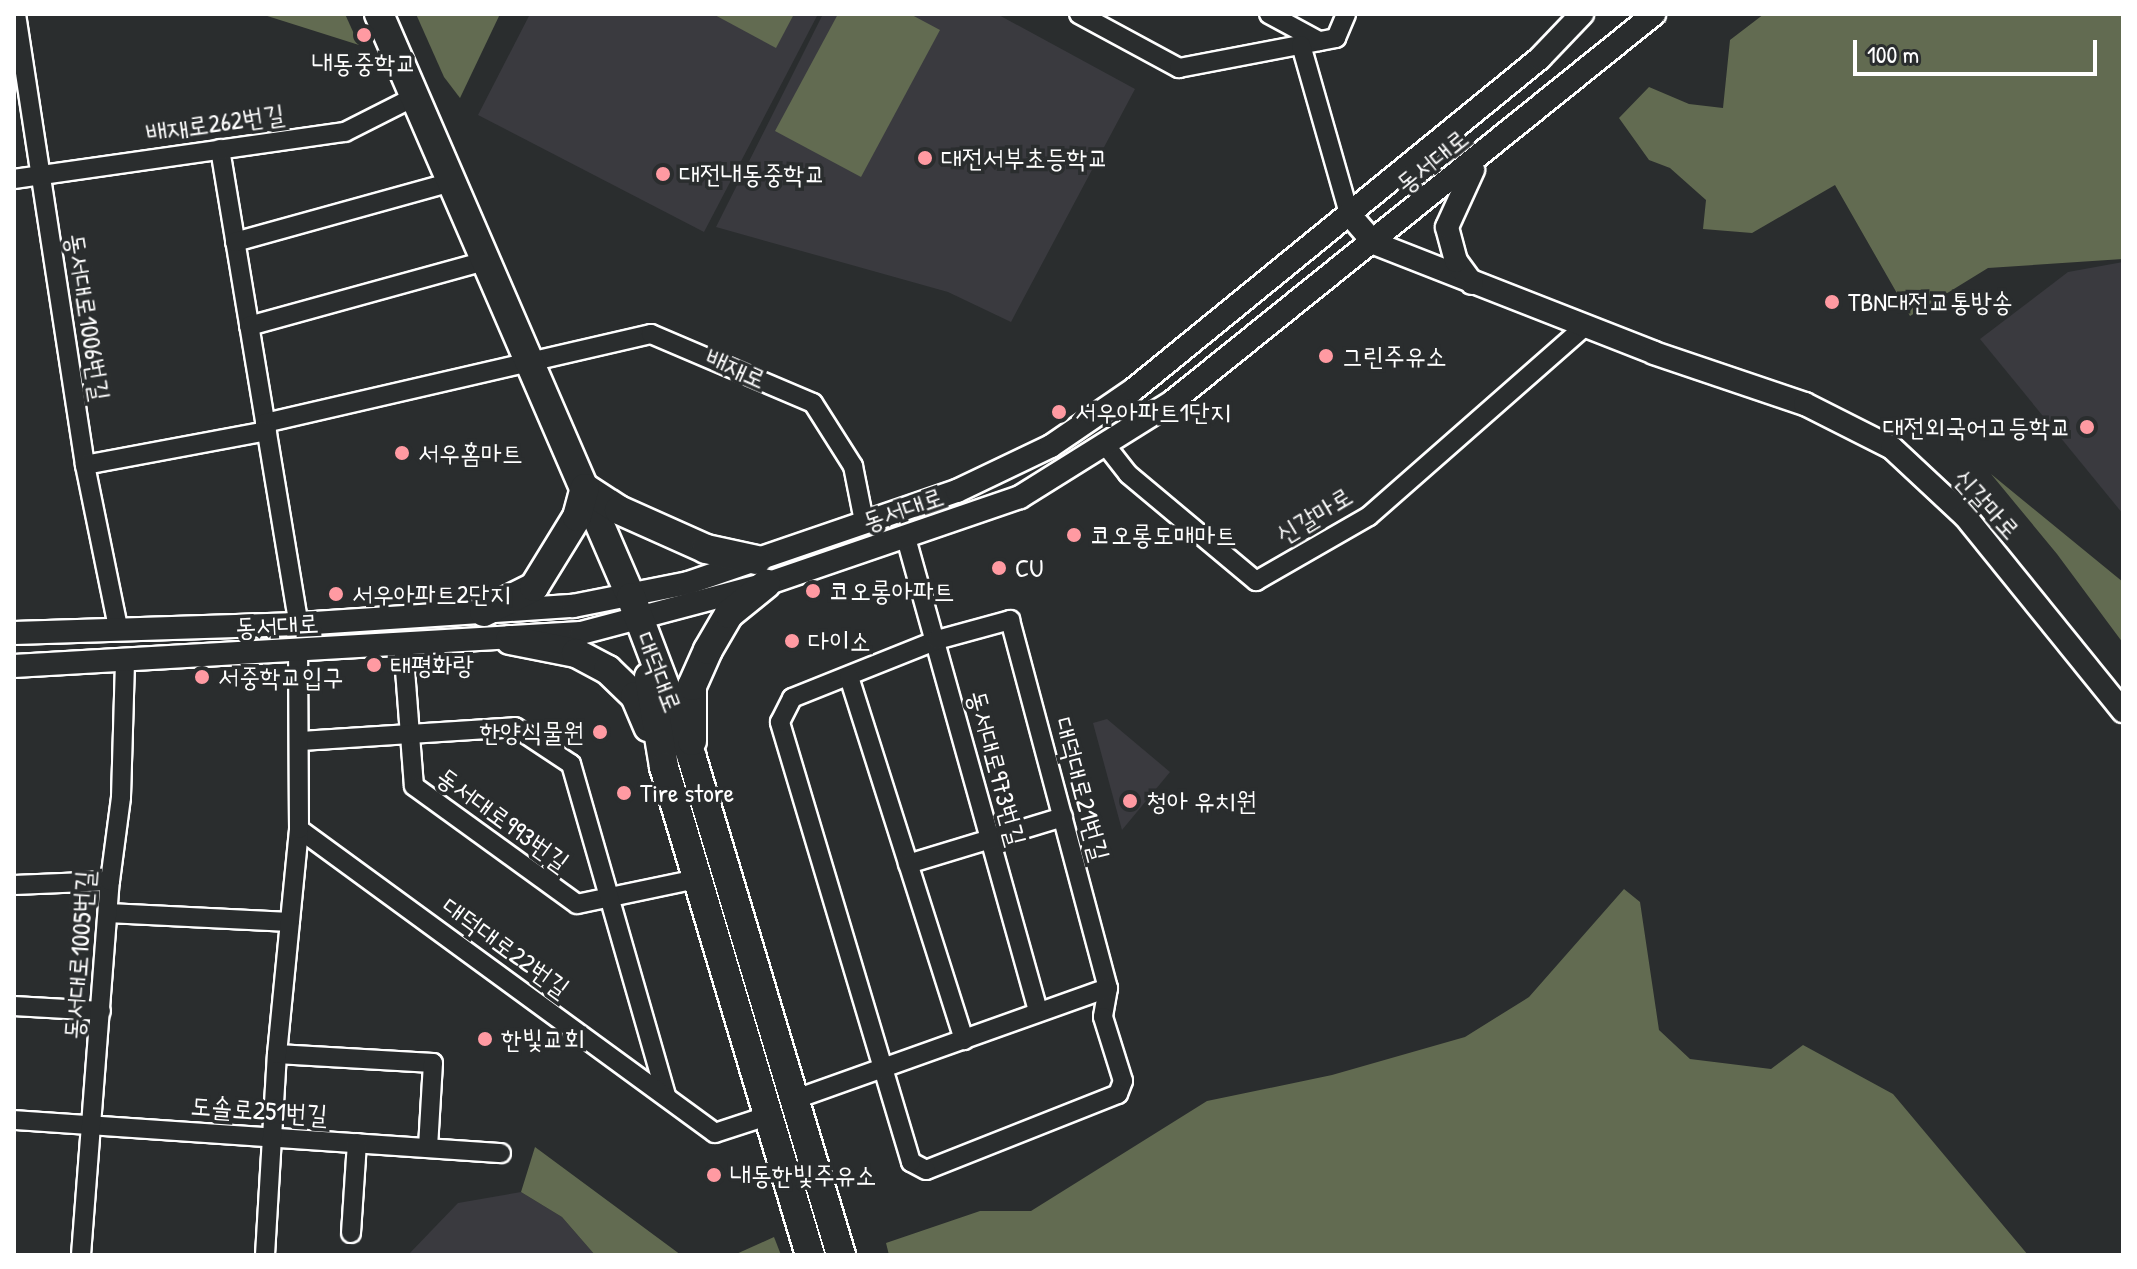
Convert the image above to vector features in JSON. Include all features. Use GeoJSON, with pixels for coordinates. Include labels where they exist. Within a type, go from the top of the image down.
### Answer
{"type":"FeatureCollection","features":[{"type":"Feature","properties":{"kind":"main road"},"geometry":{"type":"LineString","coordinates":[[379,14],[455,181],[636,609]]}},
{"type":"Feature","properties":{"kind":"main road"},"geometry":{"type":"LineString","coordinates":[[585,488],[619,510],[761,572],[729,614],[692,686],[692,758]]}},
{"type":"Feature","properties":{"kind":"main road"},"geometry":{"type":"LineString","coordinates":[[484,612],[534,587],[577,517],[585,488]]}},
{"type":"Feature","properties":{"kind":"main road","name":"대덕대로"},"geometry":{"type":"LineString","coordinates":[[636,609],[692,758],[841,1255]]}},
{"type":"Feature","properties":{"kind":"main road","name":"대덕대로"},"geometry":{"type":"LineString","coordinates":[[636,609],[664,767],[810,1255]]}},
{"type":"Feature","properties":{"kind":"main road"},"geometry":{"type":"LineString","coordinates":[[510,640],[576,653],[608,670],[635,696],[664,767]]}},
{"type":"Feature","properties":{"kind":"street","name":"동서대로1006번길"},"geometry":{"type":"LineString","coordinates":[[16,14],[85,465],[118,627]]}},
{"type":"Feature","properties":{"kind":"street"},"geometry":{"type":"LineString","coordinates":[[1079,14],[1179,68],[1336,38],[1346,14]]}},
{"type":"Feature","properties":{"kind":"street"},"geometry":{"type":"LineString","coordinates":[[1269,14],[1310,43],[1349,214],[1374,243]]}},
{"type":"Feature","properties":{"kind":"street","name":"동서대로"},"geometry":{"type":"LineString","coordinates":[[761,572],[864,521],[957,491],[1051,446],[1133,390],[1540,58],[1582,14]]}},
{"type":"Feature","properties":{"kind":"street","name":"동서대로"},"geometry":{"type":"LineString","coordinates":[[14,666],[510,640],[636,609],[761,572],[906,538],[1020,497],[1107,447],[1172,402],[1480,158],[1654,14]]}},
{"type":"Feature","properties":{"kind":"street","name":"배재로262번길"},"geometry":{"type":"LineString","coordinates":[[14,179],[345,132],[416,96]]}},
{"type":"Feature","properties":{"kind":"street"},"geometry":{"type":"LineString","coordinates":[[220,149],[299,624]]}},
{"type":"Feature","properties":{"kind":"street"},"geometry":{"type":"LineString","coordinates":[[1473,284],[1456,261],[1447,227],[1453,205],[1480,158]]}},
{"type":"Feature","properties":{"kind":"street"},"geometry":{"type":"LineString","coordinates":[[235,242],[455,181]]}},
{"type":"Feature","properties":{"kind":"street","name":"신갈마로"},"geometry":{"type":"LineString","coordinates":[[1374,243],[1584,327],[1805,404],[1892,448],[1965,516],[2123,711]]}},
{"type":"Feature","properties":{"kind":"street"},"geometry":{"type":"LineString","coordinates":[[249,326],[488,260]]}},
{"type":"Feature","properties":{"kind":"street","name":"신갈마로"},"geometry":{"type":"LineString","coordinates":[[1107,447],[1128,474],[1256,581],[1369,516],[1584,327]]}},
{"type":"Feature","properties":{"kind":"street","name":"배재로"},"geometry":{"type":"LineString","coordinates":[[85,465],[266,427],[651,334],[813,403],[853,466],[864,521]]}},
{"type":"Feature","properties":{"kind":"street","name":"동서대로973번길"},"geometry":{"type":"LineString","coordinates":[[906,538],[937,640],[987,840],[1038,1011]]}},
{"type":"Feature","properties":{"kind":"street","name":"동서대로"},"geometry":{"type":"LineString","coordinates":[[14,633],[118,627],[299,624],[484,612],[636,609]]}},
{"type":"Feature","properties":{"kind":"street","name":"대덕대로21번길"},"geometry":{"type":"LineString","coordinates":[[1010,620],[1108,988],[1103,1017],[1123,1081],[1118,1094],[926,1170],[911,1162],[887,1071],[780,722],[792,698],[937,640],[1010,620]]}},
{"type":"Feature","properties":{"kind":"street","name":"동서대로993번길"},"geometry":{"type":"LineString","coordinates":[[403,644],[414,786],[577,904],[610,900],[697,879]]}},
{"type":"Feature","properties":{"kind":"street"},"geometry":{"type":"LineString","coordinates":[[265,1255],[277,1054],[299,829],[301,741],[298,652]]}},
{"type":"Feature","properties":{"kind":"street","name":"동서대로1005번길"},"geometry":{"type":"LineString","coordinates":[[81,1255],[110,881],[121,797],[125,660]]}},
{"type":"Feature","properties":{"kind":"street"},"geometry":{"type":"LineString","coordinates":[[849,677],[964,1040]]}},
{"type":"Feature","properties":{"kind":"street","name":"동서대로993번길"},"geometry":{"type":"LineString","coordinates":[[410,734],[515,727],[571,764],[666,1096]]}},
{"type":"Feature","properties":{"kind":"street"},"geometry":{"type":"LineString","coordinates":[[301,741],[410,734]]}},
{"type":"Feature","properties":{"kind":"street"},"geometry":{"type":"LineString","coordinates":[[908,864],[1063,817]]}},
{"type":"Feature","properties":{"kind":"street","name":"대덕대로22번길"},"geometry":{"type":"LineString","coordinates":[[299,829],[715,1133],[767,1116]]}},
{"type":"Feature","properties":{"kind":"street"},"geometry":{"type":"LineString","coordinates":[[14,885],[110,881]]}},
{"type":"Feature","properties":{"kind":"street"},"geometry":{"type":"LineString","coordinates":[[108,913],[290,922]]}},
{"type":"Feature","properties":{"kind":"street"},"geometry":{"type":"LineString","coordinates":[[793,1100],[887,1071],[1038,1011],[1108,988]]}},
{"type":"Feature","properties":{"kind":"street"},"geometry":{"type":"LineString","coordinates":[[14,1006],[101,1011]]}},
{"type":"Feature","properties":{"kind":"street"},"geometry":{"type":"LineString","coordinates":[[277,1054],[433,1063],[428,1148]]}},
{"type":"Feature","properties":{"kind":"street","name":"도솔로251번길"},"geometry":{"type":"LineString","coordinates":[[14,1120],[501,1153]]}},
{"type":"Feature","properties":{"kind":"street"},"geometry":{"type":"LineString","coordinates":[[351,1233],[357,1143]]}},
{"type":"Feature","properties":{"kind":"shaded area","name":"대전내동중학교"},"geometry":{"type":"Polygon","coordinates":[[[530,14],[818,14],[704,232],[478,115],[530,14]]]}},
{"type":"Feature","properties":{"kind":"shaded area","name":"대전서부초등학교"},"geometry":{"type":"Polygon","coordinates":[[[823,14],[997,14],[1135,89],[1011,322],[948,292],[716,227],[823,14]]]}},
{"type":"Feature","properties":{"kind":"shaded area","name":"대전외국어고등학교"},"geometry":{"type":"Polygon","coordinates":[[[2123,262],[2123,514],[1980,339],[2068,272],[2123,262]]]}},
{"type":"Feature","properties":{"kind":"shaded area","name":"청아 유치원"},"geometry":{"type":"Polygon","coordinates":[[[1107,719],[1170,772],[1122,830],[1093,723],[1107,719]]]}},
{"type":"Feature","properties":{"kind":"shaded area"},"geometry":{"type":"Polygon","coordinates":[[[521,1192],[562,1217],[595,1255],[408,1255],[458,1203],[521,1192]]]}},
{"type":"Feature","properties":{"kind":"green space"},"geometry":{"type":"Polygon","coordinates":[[[261,14],[345,14],[359,45],[261,14]]]}},
{"type":"Feature","properties":{"kind":"green space"},"geometry":{"type":"Polygon","coordinates":[[[416,14],[500,14],[460,98],[444,77],[416,14]]]}},
{"type":"Feature","properties":{"kind":"green space"},"geometry":{"type":"Polygon","coordinates":[[[713,14],[794,14],[776,48],[713,14]]]}},
{"type":"Feature","properties":{"kind":"green space"},"geometry":{"type":"Polygon","coordinates":[[[838,14],[910,14],[940,30],[861,177],[775,131],[838,14]]]}},
{"type":"Feature","properties":{"kind":"green space"},"geometry":{"type":"Polygon","coordinates":[[[1764,14],[2123,14],[2123,259],[1988,268],[1910,316],[1835,185],[1752,233],[1703,229],[1706,200],[1670,168],[1649,160],[1619,118],[1649,87],[1689,104],[1723,108],[1730,40],[1764,14]]]}},
{"type":"Feature","properties":{"kind":"green space"},"geometry":{"type":"Polygon","coordinates":[[[1991,474],[2123,582],[2123,643],[2057,554],[1991,474]]]}},
{"type":"Feature","properties":{"kind":"green space"},"geometry":{"type":"Polygon","coordinates":[[[1624,889],[1640,902],[1659,1030],[1690,1059],[1771,1069],[1803,1045],[1893,1094],[2028,1255],[889,1255],[886,1243],[980,1211],[1031,1211],[1207,1101],[1332,1075],[1465,1037],[1529,997],[1624,889]]]}},
{"type":"Feature","properties":{"kind":"green space"},"geometry":{"type":"Polygon","coordinates":[[[535,1147],[681,1255],[595,1255],[562,1217],[521,1192],[535,1147]]]}},
{"type":"Feature","properties":{"kind":"green space"},"geometry":{"type":"Polygon","coordinates":[[[774,1237],[781,1255],[734,1255],[774,1237]]]}},
{"type":"Feature","properties":{"kind":"place","name":"내동중학교"},"geometry":{"type":"Point","coordinates":[364,35]}},
{"type":"Feature","properties":{"kind":"place","name":"대전서부초등학교"},"geometry":{"type":"Point","coordinates":[925,158]}},
{"type":"Feature","properties":{"kind":"place","name":"대전내동중학교"},"geometry":{"type":"Point","coordinates":[663,174]}},
{"type":"Feature","properties":{"kind":"place","name":"TBN대전교통방송"},"geometry":{"type":"Point","coordinates":[1832,302]}},
{"type":"Feature","properties":{"kind":"place","name":"그린주유소"},"geometry":{"type":"Point","coordinates":[1326,356]}},
{"type":"Feature","properties":{"kind":"place","name":"서우아파트1단지"},"geometry":{"type":"Point","coordinates":[1059,412]}},
{"type":"Feature","properties":{"kind":"place","name":"대전외국어고등학교"},"geometry":{"type":"Point","coordinates":[2087,427]}},
{"type":"Feature","properties":{"kind":"place","name":"서우홈마트"},"geometry":{"type":"Point","coordinates":[402,453]}},
{"type":"Feature","properties":{"kind":"place","name":"코오롱도매마트"},"geometry":{"type":"Point","coordinates":[1074,535]}},
{"type":"Feature","properties":{"kind":"place","name":"CU"},"geometry":{"type":"Point","coordinates":[999,568]}},
{"type":"Feature","properties":{"kind":"place","name":"코오롱아파트"},"geometry":{"type":"Point","coordinates":[813,591]}},
{"type":"Feature","properties":{"kind":"place","name":"서우아파트2단지"},"geometry":{"type":"Point","coordinates":[336,594]}},
{"type":"Feature","properties":{"kind":"place","name":"다이소"},"geometry":{"type":"Point","coordinates":[792,641]}},
{"type":"Feature","properties":{"kind":"place","name":"태평화랑"},"geometry":{"type":"Point","coordinates":[374,665]}},
{"type":"Feature","properties":{"kind":"place","name":"서중학교입구"},"geometry":{"type":"Point","coordinates":[202,677]}},
{"type":"Feature","properties":{"kind":"place","name":"한양식물원"},"geometry":{"type":"Point","coordinates":[600,732]}},
{"type":"Feature","properties":{"kind":"place","name":"Tire store"},"geometry":{"type":"Point","coordinates":[624,793]}},
{"type":"Feature","properties":{"kind":"place","name":"청아 유치원"},"geometry":{"type":"Point","coordinates":[1130,801]}},
{"type":"Feature","properties":{"kind":"place","name":"한빛교회"},"geometry":{"type":"Point","coordinates":[485,1039]}},
{"type":"Feature","properties":{"kind":"place","name":"내동한빛주유소"},"geometry":{"type":"Point","coordinates":[714,1175]}}]}
